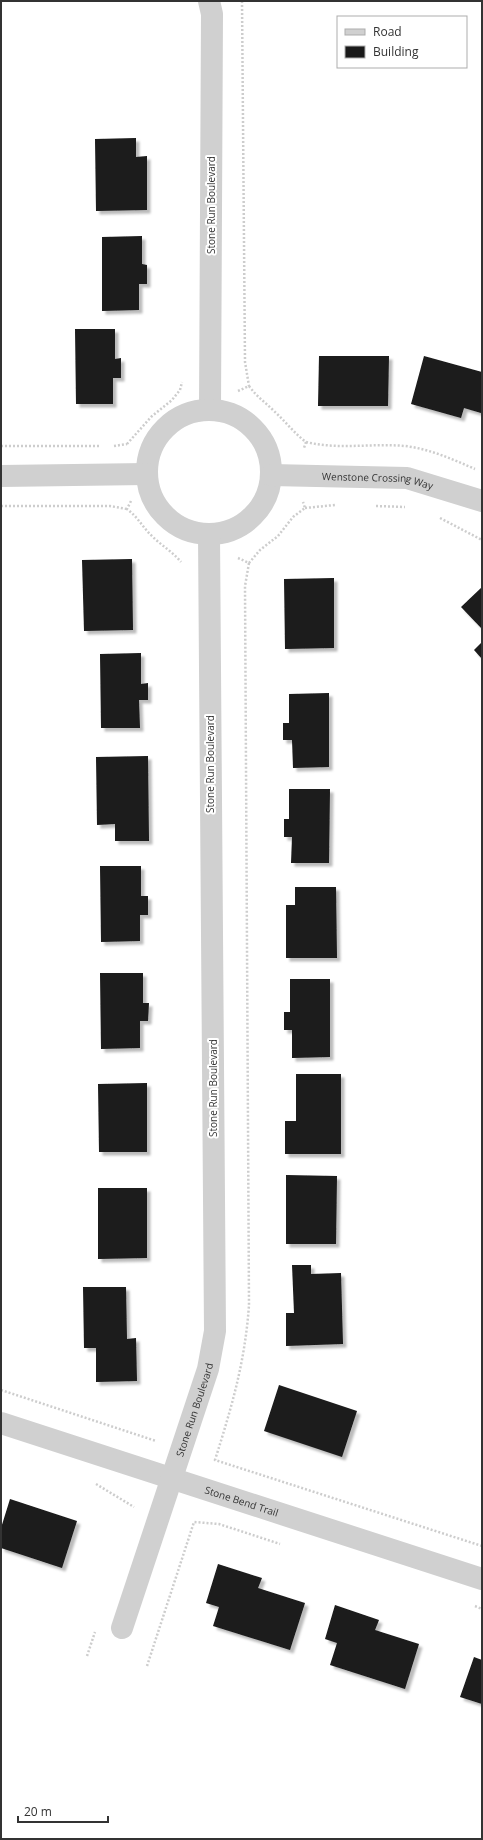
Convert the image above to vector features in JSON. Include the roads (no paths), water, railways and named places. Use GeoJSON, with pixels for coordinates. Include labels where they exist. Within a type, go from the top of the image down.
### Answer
{"type":"FeatureCollection","features":[{"type":"Feature","properties":{"kind":"street","name":"Stone Run Boulevard"},"geometry":{"type":"LineString","coordinates":[[209,1],[212,14],[210,409]]}},
{"type":"Feature","properties":{"kind":"street"},"geometry":{"type":"LineString","coordinates":[[210,409],[230,413],[247,422],[260,437],[269,454],[271,475],[268,493],[258,510],[245,523],[228,532],[209,535],[190,532],[173,523],[159,510],[150,493],[146,474],[149,454],[158,436],[172,421],[190,412],[210,409]]}},
{"type":"Feature","properties":{"kind":"street"},"geometry":{"type":"LineString","coordinates":[[1,476],[146,474]]}},
{"type":"Feature","properties":{"kind":"street","name":"Wenstone Crossing Way"},"geometry":{"type":"LineString","coordinates":[[271,475],[407,478],[482,501]]}},
{"type":"Feature","properties":{"kind":"street","name":"Stone Run Boulevard"},"geometry":{"type":"LineString","coordinates":[[122,1628],[173,1479],[208,1369],[215,1331],[209,535]]}},
{"type":"Feature","properties":{"kind":"street","name":"Stone Bend Trail"},"geometry":{"type":"LineString","coordinates":[[1,1423],[482,1579]]}}]}
